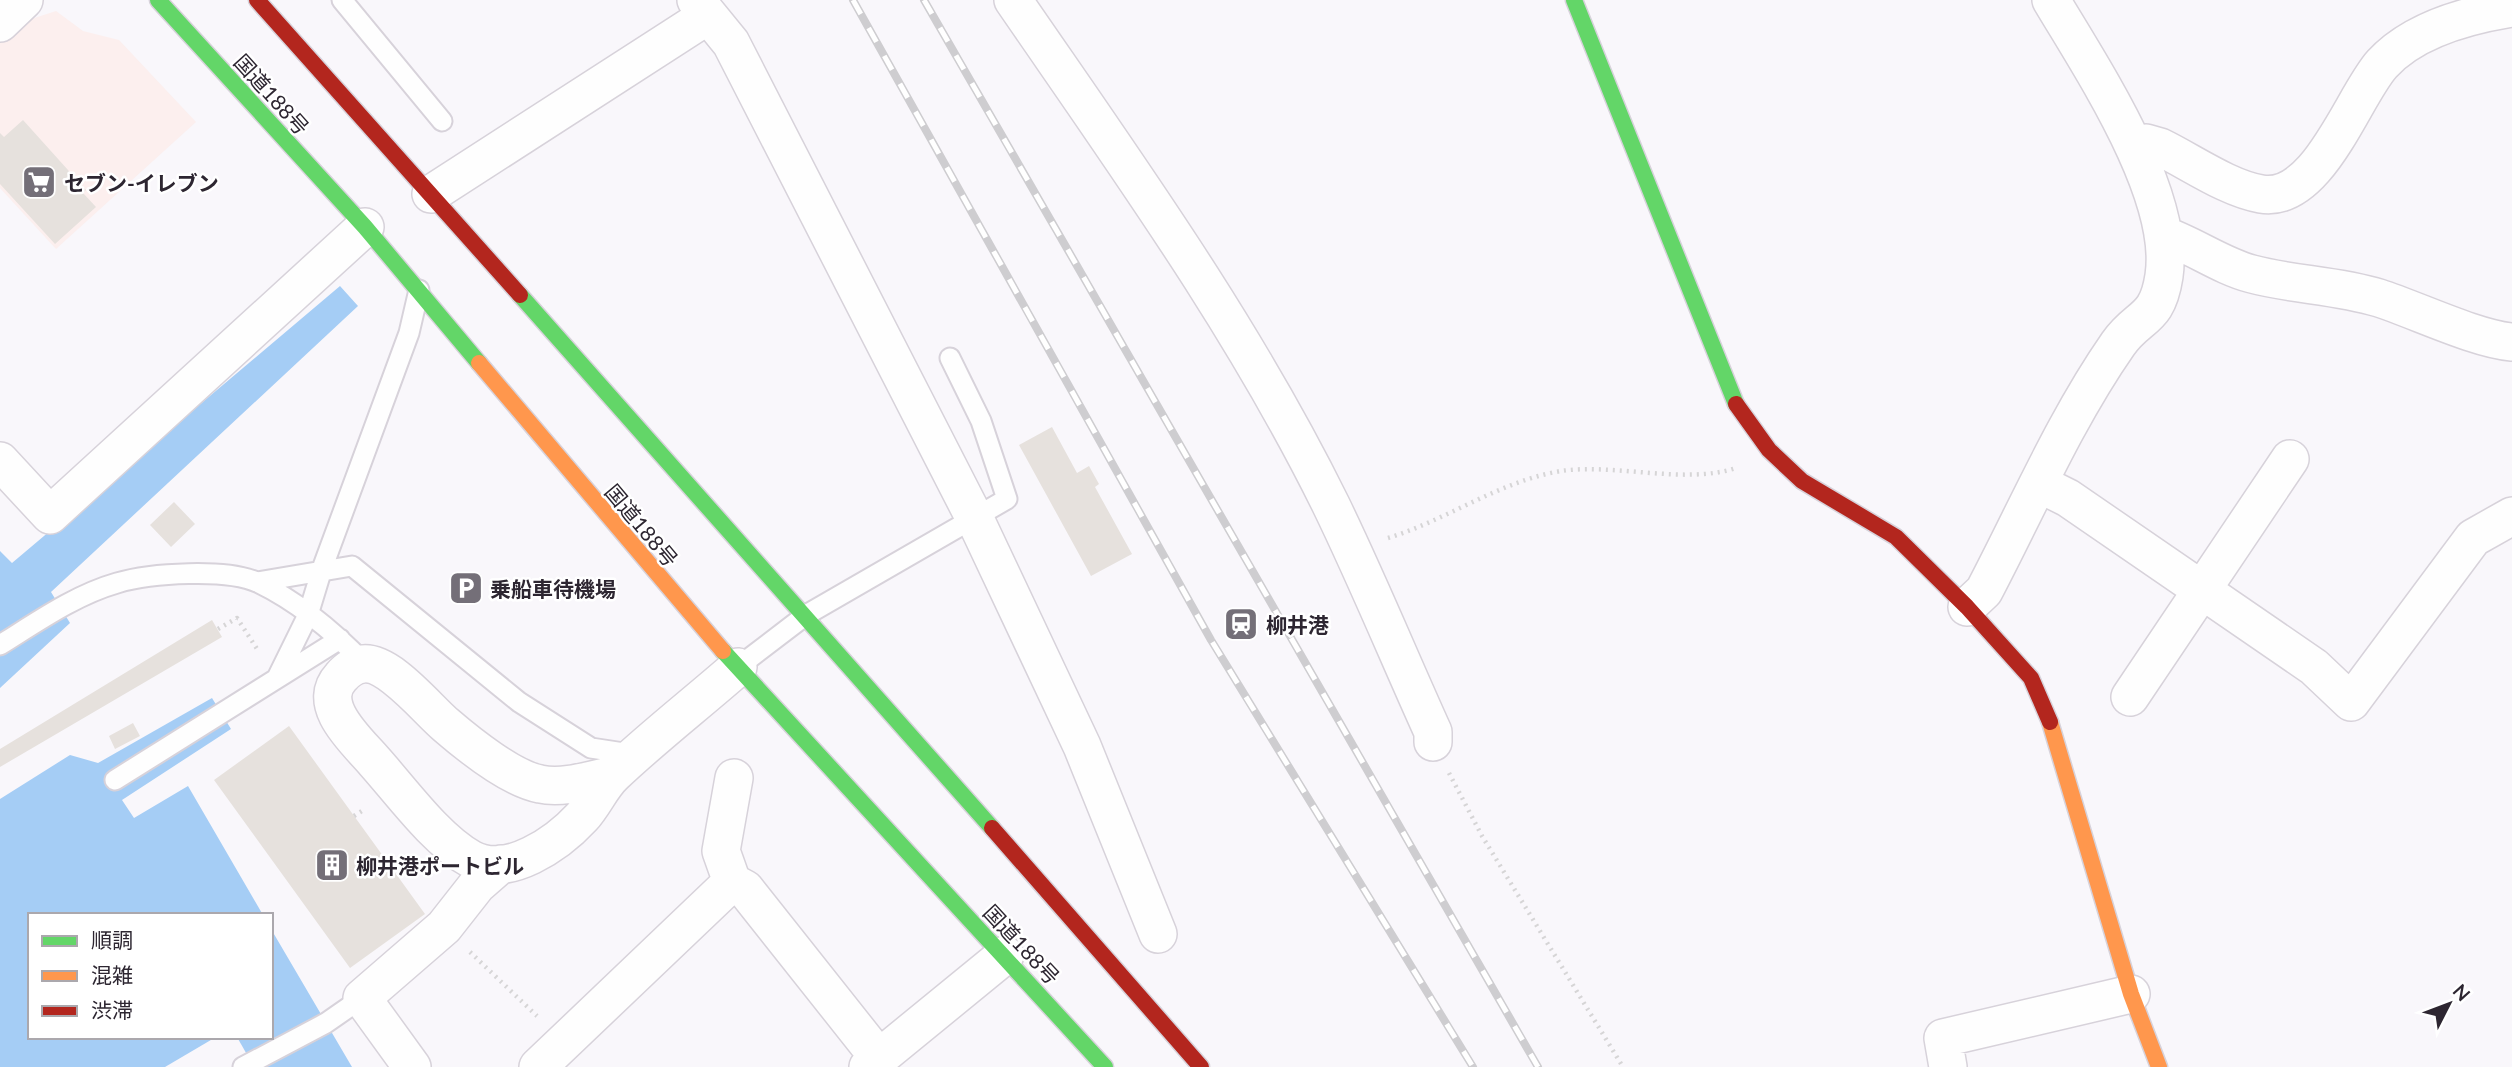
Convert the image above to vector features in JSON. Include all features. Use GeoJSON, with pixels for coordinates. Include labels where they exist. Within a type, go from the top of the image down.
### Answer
{"type":"FeatureCollection","features":[{"type":"Feature","properties":{"kind":"main road","name":"国道188号"},"geometry":{"type":"LineString","coordinates":[[158,0],[365,227],[652,570],[794,732],[1005,955],[1105,1067]]}},
{"type":"Feature","properties":{"kind":"main road"},"geometry":{"type":"LineString","coordinates":[[257,0],[806,615],[1201,1067]]}},
{"type":"Feature","properties":{"kind":"main road"},"geometry":{"type":"LineString","coordinates":[[1574,0],[1735,403],[1769,450],[1802,481],[1896,537],[1967,607],[2031,678],[2048,715],[2132,994],[2159,1067]]}},
{"type":"Feature","properties":{"kind":"street"},"geometry":{"type":"LineString","coordinates":[[0,23],[24,0]]}},
{"type":"Feature","properties":{"kind":"street"},"geometry":{"type":"LineString","coordinates":[[1013,0],[1186,252],[1241,344],[1331,505],[1433,732],[1433,742]]}},
{"type":"Feature","properties":{"kind":"street"},"geometry":{"type":"LineString","coordinates":[[1967,607],[1984,591],[2094,380],[2121,340],[2154,311],[2164,275],[2163,235],[2135,146],[2052,0]]}},
{"type":"Feature","properties":{"kind":"street"},"geometry":{"type":"LineString","coordinates":[[431,194],[702,8],[731,43],[975,519],[1082,746],[1158,934]]}},
{"type":"Feature","properties":{"kind":"street"},"geometry":{"type":"LineString","coordinates":[[2135,146],[2146,144],[2160,147],[2262,194],[2287,191],[2330,150],[2381,64],[2408,41],[2479,13],[2512,8]]}},
{"type":"Feature","properties":{"kind":"street"},"geometry":{"type":"LineString","coordinates":[[0,461],[50,515],[365,227]]}},
{"type":"Feature","properties":{"kind":"street"},"geometry":{"type":"LineString","coordinates":[[2163,235],[2188,243],[2247,273],[2290,284],[2320,286],[2375,297],[2512,342]]}},
{"type":"Feature","properties":{"kind":"street"},"geometry":{"type":"LineString","coordinates":[[2130,697],[2290,459]]}},
{"type":"Feature","properties":{"kind":"street"},"geometry":{"type":"LineString","coordinates":[[2040,484],[2068,498],[2314,667],[2351,702],[2473,538],[2512,516]]}},
{"type":"Feature","properties":{"kind":"street"},"geometry":{"type":"LineString","coordinates":[[625,765],[565,785],[540,785],[518,776],[447,726],[385,669],[352,651],[349,668],[337,681],[332,704],[344,727],[445,840],[472,860],[501,864],[516,861],[554,841],[583,816],[625,765],[738,667]]}},
{"type":"Feature","properties":{"kind":"street"},"geometry":{"type":"LineString","coordinates":[[734,778],[721,851],[732,882],[745,889],[873,1063],[1005,955]]}},
{"type":"Feature","properties":{"kind":"street"},"geometry":{"type":"LineString","coordinates":[[412,1067],[362,998],[444,927],[477,885],[501,864]]}},
{"type":"Feature","properties":{"kind":"street"},"geometry":{"type":"LineString","coordinates":[[538,1067],[575,1055],[732,882]]}},
{"type":"Feature","properties":{"kind":"street"},"geometry":{"type":"LineString","coordinates":[[1948,1067],[1943,1038],[2132,994]]}},
{"type":"Feature","properties":{"kind":"lane"},"geometry":{"type":"LineString","coordinates":[[342,0],[442,121]]}},
{"type":"Feature","properties":{"kind":"lane"},"geometry":{"type":"LineString","coordinates":[[276,678],[308,615],[322,569],[409,333],[419,290]]}},
{"type":"Feature","properties":{"kind":"lane"},"geometry":{"type":"LineString","coordinates":[[738,667],[806,615],[1007,499],[981,421],[950,358]]}},
{"type":"Feature","properties":{"kind":"lane"},"geometry":{"type":"LineString","coordinates":[[0,645],[60,608],[116,583],[170,573],[257,582],[352,566],[519,702],[591,748],[625,765]]}},
{"type":"Feature","properties":{"kind":"lane"},"geometry":{"type":"LineString","coordinates":[[257,582],[308,615],[352,651]]}},
{"type":"Feature","properties":{"kind":"lane"},"geometry":{"type":"LineString","coordinates":[[115,779],[276,678],[352,651]]}},
{"type":"Feature","properties":{"kind":"lane"},"geometry":{"type":"LineString","coordinates":[[243,1067],[326,1023],[362,998]]}},
{"type":"Feature","properties":{"kind":"path"},"geometry":{"type":"LineString","coordinates":[[1350,550],[1424,527],[1523,480],[1595,468],[1659,474],[1728,471],[1755,461],[1769,450]]}},
{"type":"Feature","properties":{"kind":"path"},"geometry":{"type":"LineString","coordinates":[[1433,742],[1482,836],[1623,1067]]}},
{"type":"Feature","properties":{"kind":"path"},"geometry":{"type":"LineString","coordinates":[[354,816],[371,806]]}},
{"type":"Feature","properties":{"kind":"path"},"geometry":{"type":"LineString","coordinates":[[444,927],[575,1055]]}},
{"type":"Feature","properties":{"kind":"shaded area"},"geometry":{"type":"Polygon","coordinates":[[[56,11],[83,31],[119,40],[196,122],[56,249],[0,188],[0,43],[25,21],[56,11]]]}},
{"type":"Feature","properties":{"kind":"water"},"geometry":{"type":"Polygon","coordinates":[[[340,286],[358,306],[51,592],[70,623],[0,688],[0,551],[12,563],[340,286]]]}},
{"type":"Feature","properties":{"kind":"water"},"geometry":{"type":"Polygon","coordinates":[[[212,698],[231,729],[122,800],[134,818],[188,786],[262,913],[28,913],[28,1039],[273,1039],[273,932],[352,1067],[0,1067],[0,799],[70,755],[98,763],[212,698]]]}},
{"type":"Feature","properties":{"kind":"pier"},"geometry":{"type":"Polygon","coordinates":[[[213,1039],[238,1039],[254,1067],[165,1067],[213,1039]]]}},
{"type":"Feature","properties":{"kind":"building"},"geometry":{"type":"Polygon","coordinates":[[[23,120],[86,190],[83,193],[96,207],[55,244],[0,184],[0,133],[4,137],[23,120]]]}},
{"type":"Feature","properties":{"kind":"building"},"geometry":{"type":"Polygon","coordinates":[[[1052,427],[1077,473],[1089,466],[1099,484],[1095,487],[1132,554],[1091,576],[1019,445],[1052,427]]]}},
{"type":"Feature","properties":{"kind":"building"},"geometry":{"type":"Polygon","coordinates":[[[174,502],[195,524],[171,547],[150,525],[174,502]]]}},
{"type":"Feature","properties":{"kind":"building"},"geometry":{"type":"Polygon","coordinates":[[[212,620],[222,637],[0,767],[0,749],[212,620]]]}},
{"type":"Feature","properties":{"kind":"building"},"geometry":{"type":"Polygon","coordinates":[[[133,723],[140,736],[115,749],[109,736],[133,723]]]}},
{"type":"Feature","properties":{"kind":"building","name":"柳井港ポートビル"},"geometry":{"type":"Polygon","coordinates":[[[289,726],[425,914],[350,968],[214,780],[289,726]]]}},
{"type":"Feature","properties":{"kind":"railway"},"geometry":{"type":"LineString","coordinates":[[853,0],[1211,640],[1473,1067]]}},
{"type":"Feature","properties":{"kind":"railway"},"geometry":{"type":"LineString","coordinates":[[924,0],[1538,1067]]}},
{"type":"Feature","properties":{"kind":"traffic: fast"},"geometry":{"type":"LineString","coordinates":[[158,0],[365,227],[479,363]]}},
{"type":"Feature","properties":{"kind":"traffic: fast"},"geometry":{"type":"LineString","coordinates":[[1574,0],[1736,404]]}},
{"type":"Feature","properties":{"kind":"traffic: fast"},"geometry":{"type":"LineString","coordinates":[[520,295],[992,828]]}},
{"type":"Feature","properties":{"kind":"traffic: fast"},"geometry":{"type":"LineString","coordinates":[[723,651],[1105,1067]]}},
{"type":"Feature","properties":{"kind":"traffic: slow"},"geometry":{"type":"LineString","coordinates":[[479,363],[723,651]]}},
{"type":"Feature","properties":{"kind":"traffic: slow"},"geometry":{"type":"LineString","coordinates":[[2050,722],[2131,994],[2159,1067]]}},
{"type":"Feature","properties":{"kind":"traffic: jam"},"geometry":{"type":"LineString","coordinates":[[257,0],[520,295]]}},
{"type":"Feature","properties":{"kind":"traffic: jam"},"geometry":{"type":"LineString","coordinates":[[1736,404],[1769,450],[1802,481],[1896,537],[1967,607],[2031,678],[2050,722]]}},
{"type":"Feature","properties":{"kind":"traffic: jam"},"geometry":{"type":"LineString","coordinates":[[992,828],[1201,1067]]}},
{"type":"Feature","properties":{"kind":"place","name":"セブン-イレブン"},"geometry":{"type":"Point","coordinates":[39,182]}},
{"type":"Feature","properties":{"kind":"place","name":"乗船車待機場"},"geometry":{"type":"Point","coordinates":[466,588]}},
{"type":"Feature","properties":{"kind":"place","name":"柳井港"},"geometry":{"type":"Point","coordinates":[1241,624]}},
{"type":"Feature","properties":{"kind":"place","name":"柳井港ポートビル"},"geometry":{"type":"Point","coordinates":[332,865]}}]}
